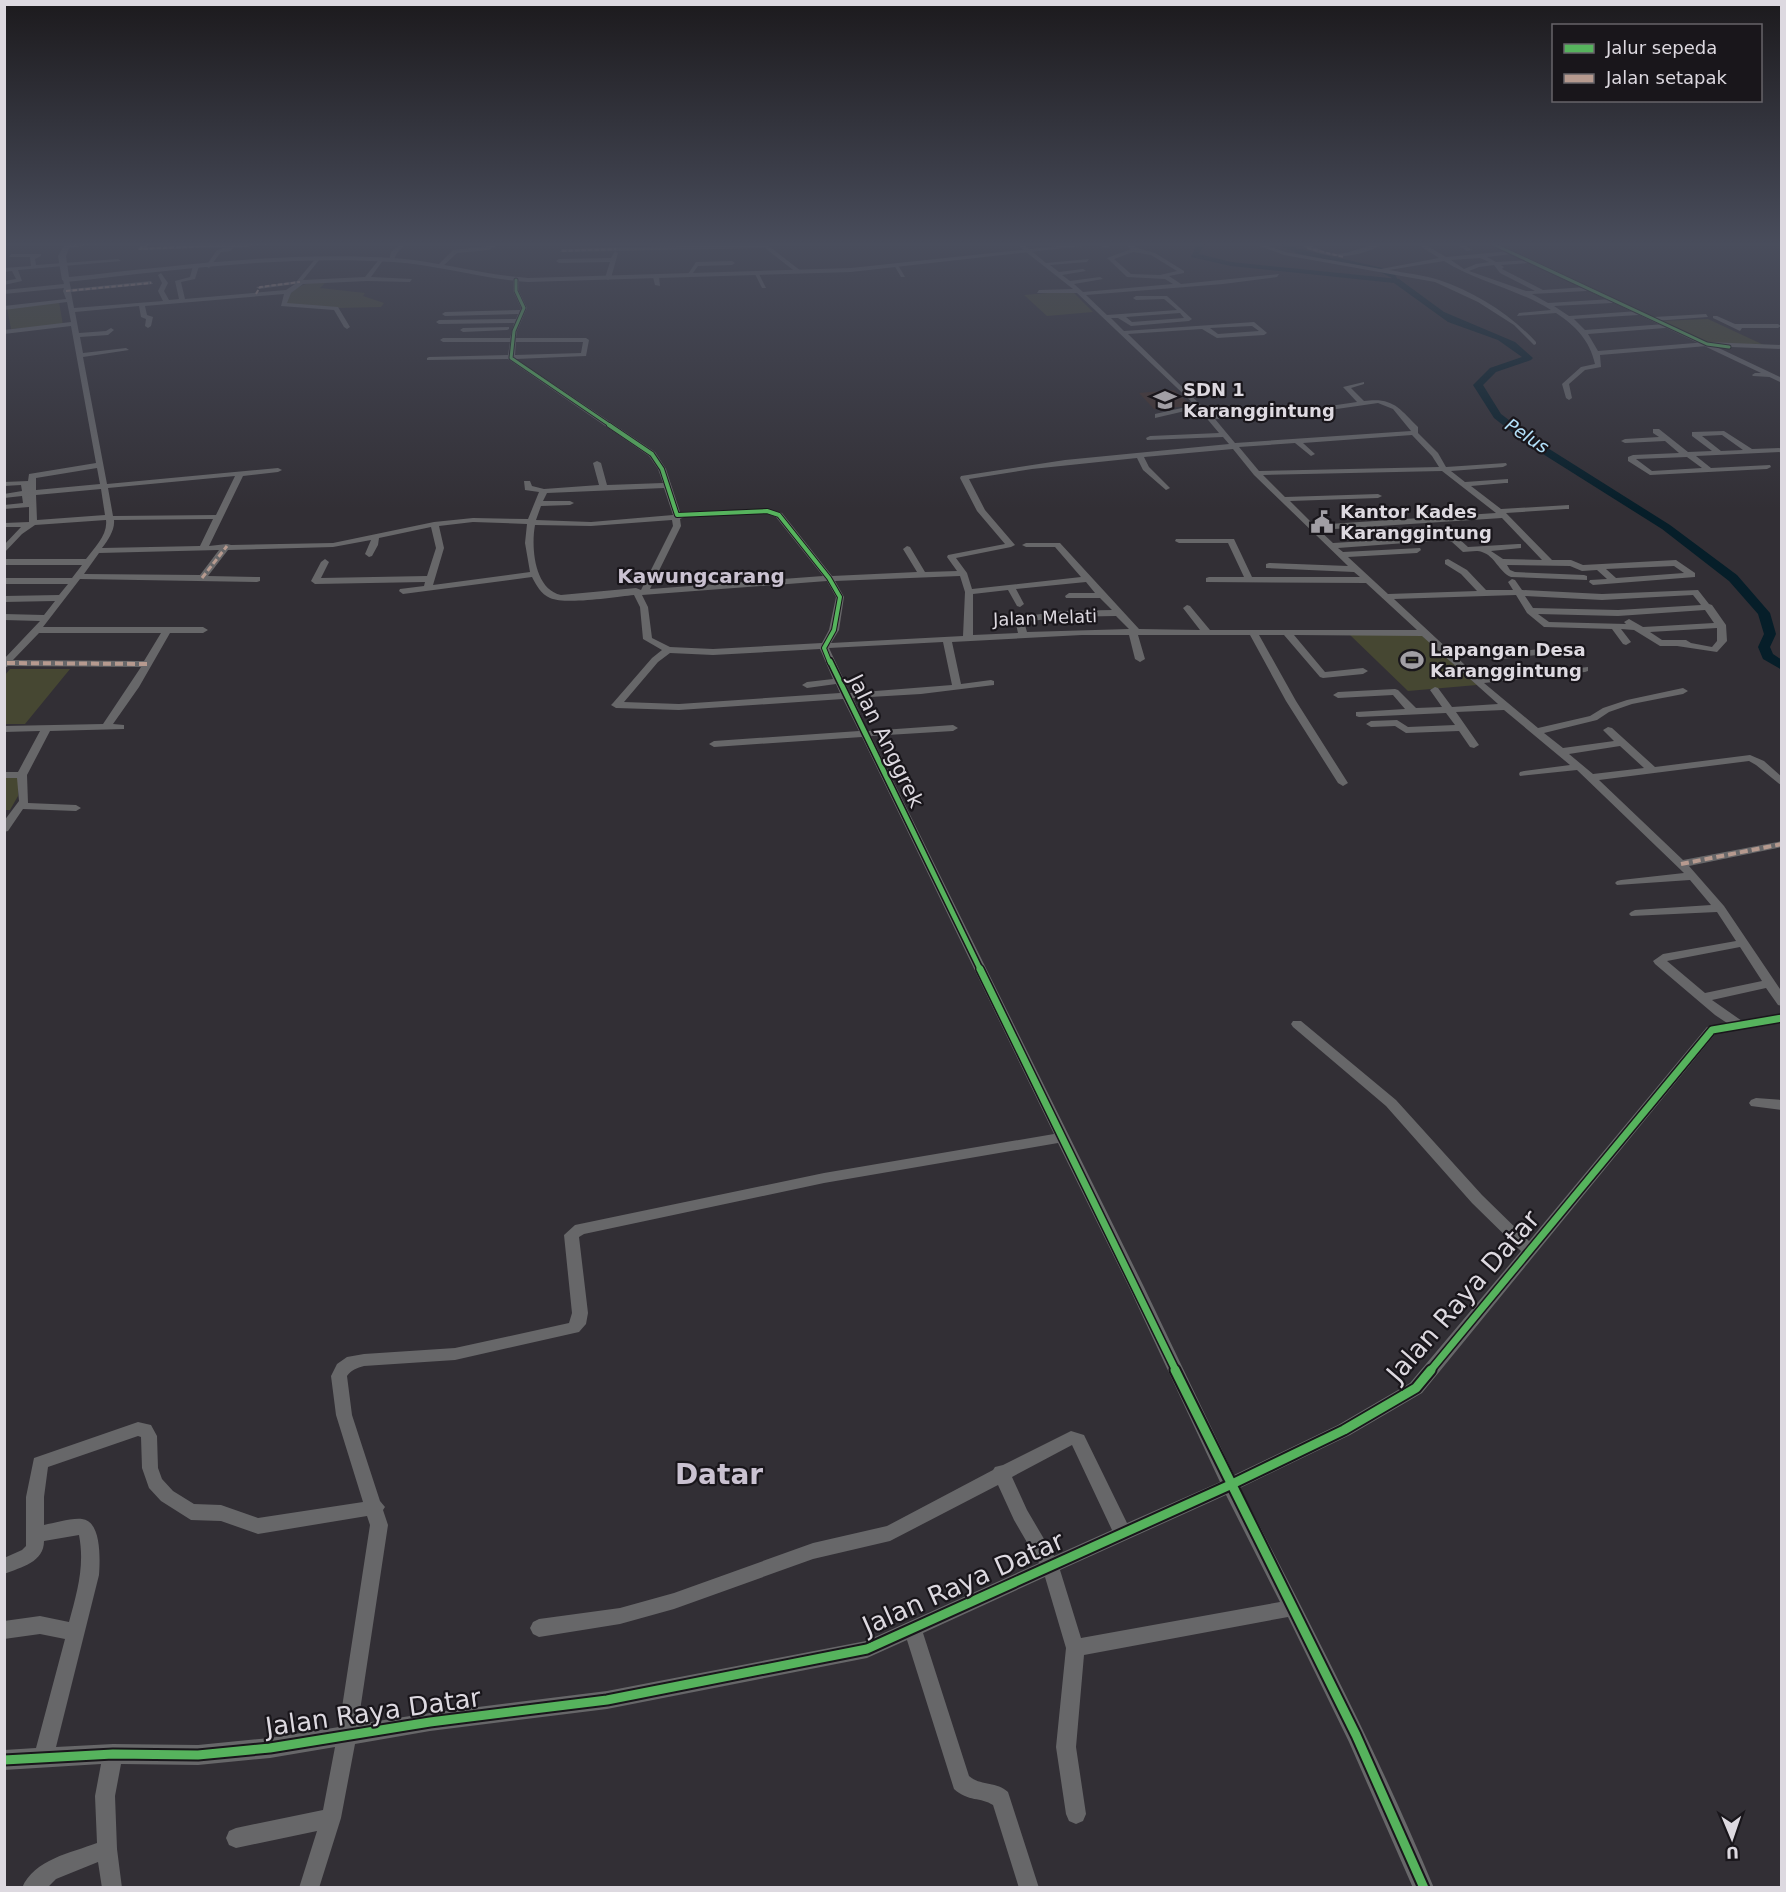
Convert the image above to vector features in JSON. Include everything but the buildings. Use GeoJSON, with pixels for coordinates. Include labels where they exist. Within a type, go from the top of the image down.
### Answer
{"type":"FeatureCollection","features":[{"type":"Feature","properties":{"kind":"main road"},"geometry":{"type":"LineString","coordinates":[[1680,332],[1726,350],[1782,381]]}},
{"type":"Feature","properties":{"kind":"street"},"geometry":{"type":"LineString","coordinates":[[6,664],[47,618],[105,538],[110,517],[77,335],[109,332]]}},
{"type":"Feature","properties":{"kind":"street"},"geometry":{"type":"LineString","coordinates":[[510,357],[514,332]]}},
{"type":"Feature","properties":{"kind":"street"},"geometry":{"type":"LineString","coordinates":[[1122,333],[1132,332]]}},
{"type":"Feature","properties":{"kind":"street"},"geometry":{"type":"LineString","coordinates":[[1211,332],[1217,336],[1263,332]]}},
{"type":"Feature","properties":{"kind":"street"},"geometry":{"type":"LineString","coordinates":[[1524,332],[1534,343]]}},
{"type":"Feature","properties":{"kind":"street"},"geometry":{"type":"LineString","coordinates":[[1569,398],[1565,384],[1582,368],[1599,366],[1596,353],[1584,332]]}},
{"type":"Feature","properties":{"kind":"street"},"geometry":{"type":"LineString","coordinates":[[1122,333],[1200,406],[1257,472],[1355,569],[1503,705],[1579,767],[1693,876],[1720,908],[1782,1002]]}},
{"type":"Feature","properties":{"kind":"street"},"geometry":{"type":"LineString","coordinates":[[1756,336],[1777,345]]}},
{"type":"Feature","properties":{"kind":"street"},"geometry":{"type":"LineString","coordinates":[[472,347],[475,339]]}},
{"type":"Feature","properties":{"kind":"street"},"geometry":{"type":"LineString","coordinates":[[429,360],[584,355],[586,340],[443,340]]}},
{"type":"Feature","properties":{"kind":"street"},"geometry":{"type":"LineString","coordinates":[[1596,353],[1707,344]]}},
{"type":"Feature","properties":{"kind":"street"},"geometry":{"type":"LineString","coordinates":[[1726,350],[1777,345]]}},
{"type":"Feature","properties":{"kind":"street"},"geometry":{"type":"LineString","coordinates":[[80,355],[126,350]]}},
{"type":"Feature","properties":{"kind":"street"},"geometry":{"type":"LineString","coordinates":[[510,357],[610,423],[652,454],[660,464],[678,517],[677,526],[641,591],[646,637],[664,649],[616,705],[679,707],[921,691],[991,683]]}},
{"type":"Feature","properties":{"kind":"street"},"geometry":{"type":"LineString","coordinates":[[1755,375],[1770,375]]}},
{"type":"Feature","properties":{"kind":"street"},"geometry":{"type":"LineString","coordinates":[[1362,383],[1346,387],[1362,403]]}},
{"type":"Feature","properties":{"kind":"street"},"geometry":{"type":"LineString","coordinates":[[1210,417],[1316,410],[1381,399],[1395,408],[1415,429],[1414,433],[1435,455],[1444,469],[1502,513],[1532,541],[1548,564]]}},
{"type":"Feature","properties":{"kind":"street"},"geometry":{"type":"LineString","coordinates":[[1158,416],[1200,406]]}},
{"type":"Feature","properties":{"kind":"street"},"geometry":{"type":"LineString","coordinates":[[1168,413],[1176,429]]}},
{"type":"Feature","properties":{"kind":"street"},"geometry":{"type":"LineString","coordinates":[[1687,427],[1719,453]]}},
{"type":"Feature","properties":{"kind":"street"},"geometry":{"type":"LineString","coordinates":[[1150,438],[1176,429],[1224,435]]}},
{"type":"Feature","properties":{"kind":"street"},"geometry":{"type":"LineString","coordinates":[[1656,431],[1709,470]]}},
{"type":"Feature","properties":{"kind":"street"},"geometry":{"type":"LineString","coordinates":[[968,638],[969,592],[963,573],[951,557],[1011,545],[981,511],[964,478],[1034,465],[1173,456],[1233,446],[1296,440],[1414,433]]}},
{"type":"Feature","properties":{"kind":"street"},"geometry":{"type":"LineString","coordinates":[[1695,434],[1724,433],[1777,474]]}},
{"type":"Feature","properties":{"kind":"street"},"geometry":{"type":"LineString","coordinates":[[1638,456],[1625,441],[1666,439]]}},
{"type":"Feature","properties":{"kind":"street"},"geometry":{"type":"LineString","coordinates":[[1296,440],[1311,454]]}},
{"type":"Feature","properties":{"kind":"street"},"geometry":{"type":"LineString","coordinates":[[1768,441],[1781,450]]}},
{"type":"Feature","properties":{"kind":"street"},"geometry":{"type":"LineString","coordinates":[[1767,467],[1649,473],[1631,459],[1638,456],[1781,450]]}},
{"type":"Feature","properties":{"kind":"street"},"geometry":{"type":"LineString","coordinates":[[1140,457],[1166,488]]}},
{"type":"Feature","properties":{"kind":"street"},"geometry":{"type":"LineString","coordinates":[[1323,460],[1329,469]]}},
{"type":"Feature","properties":{"kind":"street"},"geometry":{"type":"LineString","coordinates":[[597,463],[603,486]]}},
{"type":"Feature","properties":{"kind":"street"},"geometry":{"type":"LineString","coordinates":[[4,482],[100,465]]}},
{"type":"Feature","properties":{"kind":"street"},"geometry":{"type":"LineString","coordinates":[[1257,472],[1329,469],[1444,469],[1503,465]]}},
{"type":"Feature","properties":{"kind":"street"},"geometry":{"type":"LineString","coordinates":[[4,496],[278,470]]}},
{"type":"Feature","properties":{"kind":"street"},"geometry":{"type":"LineString","coordinates":[[204,547],[208,533],[219,517],[240,473]]}},
{"type":"Feature","properties":{"kind":"street"},"geometry":{"type":"LineString","coordinates":[[4,507],[27,505],[32,476]]}},
{"type":"Feature","properties":{"kind":"street"},"geometry":{"type":"LineString","coordinates":[[1463,484],[1505,481]]}},
{"type":"Feature","properties":{"kind":"street"},"geometry":{"type":"LineString","coordinates":[[4,482],[25,482],[30,493],[32,524]]}},
{"type":"Feature","properties":{"kind":"street"},"geometry":{"type":"LineString","coordinates":[[527,483],[528,488],[544,491],[603,486],[628,489],[667,484]]}},
{"type":"Feature","properties":{"kind":"street"},"geometry":{"type":"LineString","coordinates":[[544,491],[531,522],[529,536],[534,574],[545,591],[554,597],[829,578],[963,573]]}},
{"type":"Feature","properties":{"kind":"street"},"geometry":{"type":"LineString","coordinates":[[1283,499],[1378,496]]}},
{"type":"Feature","properties":{"kind":"street"},"geometry":{"type":"LineString","coordinates":[[538,504],[570,503]]}},
{"type":"Feature","properties":{"kind":"street"},"geometry":{"type":"LineString","coordinates":[[1312,528],[1566,507]]}},
{"type":"Feature","properties":{"kind":"street"},"geometry":{"type":"LineString","coordinates":[[96,551],[333,544],[434,524],[473,520],[591,524],[760,512],[776,513],[829,578],[840,597],[840,608],[834,630],[824,648]]}},
{"type":"Feature","properties":{"kind":"street"},"geometry":{"type":"LineString","coordinates":[[4,525],[110,517],[219,517]]}},
{"type":"Feature","properties":{"kind":"street"},"geometry":{"type":"LineString","coordinates":[[4,551],[14,538],[32,524]]}},
{"type":"Feature","properties":{"kind":"street"},"geometry":{"type":"LineString","coordinates":[[426,590],[440,554],[441,538],[434,524]]}},
{"type":"Feature","properties":{"kind":"street"},"geometry":{"type":"LineString","coordinates":[[369,554],[375,537]]}},
{"type":"Feature","properties":{"kind":"street"},"geometry":{"type":"LineString","coordinates":[[4,539],[14,538]]}},
{"type":"Feature","properties":{"kind":"street"},"geometry":{"type":"LineString","coordinates":[[1331,546],[1446,538],[1455,540],[1466,550],[1487,552],[1518,546]]}},
{"type":"Feature","properties":{"kind":"street"},"geometry":{"type":"LineString","coordinates":[[1179,541],[1231,541],[1249,580]]}},
{"type":"Feature","properties":{"kind":"street"},"geometry":{"type":"LineString","coordinates":[[1026,545],[1057,544],[1134,632],[1140,659]]}},
{"type":"Feature","properties":{"kind":"street"},"geometry":{"type":"LineString","coordinates":[[202,578],[227,546]]}},
{"type":"Feature","properties":{"kind":"street"},"geometry":{"type":"LineString","coordinates":[[908,549],[923,575]]}},
{"type":"Feature","properties":{"kind":"street"},"geometry":{"type":"LineString","coordinates":[[1341,555],[1417,550]]}},
{"type":"Feature","properties":{"kind":"street"},"geometry":{"type":"LineString","coordinates":[[1487,552],[1501,562],[1507,572],[1514,575],[1582,581],[1588,596]]}},
{"type":"Feature","properties":{"kind":"street"},"geometry":{"type":"LineString","coordinates":[[4,562],[87,562]]}},
{"type":"Feature","properties":{"kind":"street"},"geometry":{"type":"LineString","coordinates":[[5,581],[18,562]]}},
{"type":"Feature","properties":{"kind":"street"},"geometry":{"type":"LineString","coordinates":[[325,562],[315,581],[430,579]]}},
{"type":"Feature","properties":{"kind":"street"},"geometry":{"type":"LineString","coordinates":[[1448,562],[1464,572],[1484,593]]}},
{"type":"Feature","properties":{"kind":"street"},"geometry":{"type":"LineString","coordinates":[[1501,562],[1571,563],[1579,568],[1676,563],[1692,575],[1593,582]]}},
{"type":"Feature","properties":{"kind":"street"},"geometry":{"type":"LineString","coordinates":[[1269,566],[1355,569]]}},
{"type":"Feature","properties":{"kind":"street"},"geometry":{"type":"LineString","coordinates":[[1599,567],[1614,581]]}},
{"type":"Feature","properties":{"kind":"street"},"geometry":{"type":"LineString","coordinates":[[403,591],[426,590],[534,574]]}},
{"type":"Feature","properties":{"kind":"street"},"geometry":{"type":"LineString","coordinates":[[5,581],[75,578],[257,579]]}},
{"type":"Feature","properties":{"kind":"street"},"geometry":{"type":"LineString","coordinates":[[969,592],[1086,579]]}},
{"type":"Feature","properties":{"kind":"street"},"geometry":{"type":"LineString","coordinates":[[1209,580],[1367,580]]}},
{"type":"Feature","properties":{"kind":"street"},"geometry":{"type":"LineString","coordinates":[[1512,582],[1530,611],[1539,621],[1547,624],[1580,630],[1721,625]]}},
{"type":"Feature","properties":{"kind":"street"},"geometry":{"type":"LineString","coordinates":[[1547,585],[1555,596]]}},
{"type":"Feature","properties":{"kind":"street"},"geometry":{"type":"LineString","coordinates":[[1011,588],[1020,604]]}},
{"type":"Feature","properties":{"kind":"street"},"geometry":{"type":"LineString","coordinates":[[1387,597],[1484,593],[1602,597],[1693,592],[1721,625],[1722,642],[1660,644],[1618,613],[1602,597]]}},
{"type":"Feature","properties":{"kind":"street"},"geometry":{"type":"LineString","coordinates":[[1068,596],[1104,595]]}},
{"type":"Feature","properties":{"kind":"street"},"geometry":{"type":"LineString","coordinates":[[4,599],[62,598]]}},
{"type":"Feature","properties":{"kind":"street"},"geometry":{"type":"LineString","coordinates":[[1530,611],[1618,613],[1708,607]]}},
{"type":"Feature","properties":{"kind":"street"},"geometry":{"type":"LineString","coordinates":[[1186,608],[1207,632]]}},
{"type":"Feature","properties":{"kind":"street"},"geometry":{"type":"LineString","coordinates":[[1023,635],[1019,620],[1060,614],[1119,613]]}},
{"type":"Feature","properties":{"kind":"street"},"geometry":{"type":"LineString","coordinates":[[4,617],[47,618]]}},
{"type":"Feature","properties":{"kind":"street"},"geometry":{"type":"LineString","coordinates":[[1614,627],[1626,642]]}},
{"type":"Feature","properties":{"kind":"street"},"geometry":{"type":"LineString","coordinates":[[37,630],[203,630]]}},
{"type":"Feature","properties":{"kind":"street"},"geometry":{"type":"LineString","coordinates":[[106,727],[148,664],[166,632],[164,630]]}},
{"type":"Feature","properties":{"kind":"street","name":"Jalan Melati"},"geometry":{"type":"LineString","coordinates":[[664,649],[713,652],[824,648],[1023,635],[1134,632],[1424,633]]}},
{"type":"Feature","properties":{"kind":"street"},"geometry":{"type":"LineString","coordinates":[[1253,633],[1291,701],[1343,783]]}},
{"type":"Feature","properties":{"kind":"street"},"geometry":{"type":"LineString","coordinates":[[1287,633],[1323,675],[1363,671]]}},
{"type":"Feature","properties":{"kind":"street"},"geometry":{"type":"LineString","coordinates":[[947,640],[957,686]]}},
{"type":"Feature","properties":{"kind":"street","name":"Jalan Anggrek"},"geometry":{"type":"LineString","coordinates":[[824,648],[863,734],[1146,1304],[1230,1485],[1364,1749],[1424,1887]]}},
{"type":"Feature","properties":{"kind":"street"},"geometry":{"type":"LineString","coordinates":[[1514,677],[1492,657],[1567,649]]}},
{"type":"Feature","properties":{"kind":"street"},"geometry":{"type":"LineString","coordinates":[[6,664],[148,664]]}},
{"type":"Feature","properties":{"kind":"street"},"geometry":{"type":"LineString","coordinates":[[1477,681],[1585,669]]}},
{"type":"Feature","properties":{"kind":"street"},"geometry":{"type":"LineString","coordinates":[[807,685],[838,681]]}},
{"type":"Feature","properties":{"kind":"street"},"geometry":{"type":"LineString","coordinates":[[1436,690],[1446,709],[1474,745]]}},
{"type":"Feature","properties":{"kind":"street"},"geometry":{"type":"LineString","coordinates":[[1535,732],[1593,718],[1606,710],[1630,702],[1683,691]]}},
{"type":"Feature","properties":{"kind":"street"},"geometry":{"type":"LineString","coordinates":[[1338,695],[1395,692],[1413,711]]}},
{"type":"Feature","properties":{"kind":"street"},"geometry":{"type":"LineString","coordinates":[[1359,714],[1503,705]]}},
{"type":"Feature","properties":{"kind":"street"},"geometry":{"type":"LineString","coordinates":[[1371,724],[1397,723],[1406,730],[1462,728]]}},
{"type":"Feature","properties":{"kind":"street"},"geometry":{"type":"LineString","coordinates":[[4,729],[120,727]]}},
{"type":"Feature","properties":{"kind":"street"},"geometry":{"type":"LineString","coordinates":[[4,829],[24,801],[22,775],[47,728]]}},
{"type":"Feature","properties":{"kind":"street"},"geometry":{"type":"LineString","coordinates":[[714,744],[953,728]]}},
{"type":"Feature","properties":{"kind":"street"},"geometry":{"type":"LineString","coordinates":[[1608,730],[1652,770]]}},
{"type":"Feature","properties":{"kind":"street"},"geometry":{"type":"LineString","coordinates":[[1559,752],[1622,743]]}},
{"type":"Feature","properties":{"kind":"street"},"geometry":{"type":"LineString","coordinates":[[1589,778],[1750,758],[1760,763],[1782,783]]}},
{"type":"Feature","properties":{"kind":"street"},"geometry":{"type":"LineString","coordinates":[[1524,774],[1579,767]]}},
{"type":"Feature","properties":{"kind":"street"},"geometry":{"type":"LineString","coordinates":[[4,775],[22,775]]}},
{"type":"Feature","properties":{"kind":"street"},"geometry":{"type":"LineString","coordinates":[[21,806],[76,808]]}},
{"type":"Feature","properties":{"kind":"street"},"geometry":{"type":"LineString","coordinates":[[1681,864],[1782,844]]}},
{"type":"Feature","properties":{"kind":"street"},"geometry":{"type":"LineString","coordinates":[[1621,883],[1693,876]]}},
{"type":"Feature","properties":{"kind":"street"},"geometry":{"type":"LineString","coordinates":[[1635,914],[1720,908]]}},
{"type":"Feature","properties":{"kind":"street"},"geometry":{"type":"LineString","coordinates":[[1738,1025],[1662,965],[1660,960],[1743,943]]}},
{"type":"Feature","properties":{"kind":"street"},"geometry":{"type":"LineString","coordinates":[[1702,998],[1770,983]]}},
{"type":"Feature","properties":{"kind":"street","name":"Jalan Raya Datar"},"geometry":{"type":"LineString","coordinates":[[4,1760],[113,1754],[198,1755],[347,1736],[678,1688],[867,1648],[1230,1485],[1344,1430],[1416,1388],[1712,1030],[1782,1018]]}},
{"type":"Feature","properties":{"kind":"street"},"geometry":{"type":"LineString","coordinates":[[1297,1024],[1390,1103],[1477,1199],[1529,1250]]}},
{"type":"Feature","properties":{"kind":"street"},"geometry":{"type":"LineString","coordinates":[[1756,1103],[1782,1105]]}},
{"type":"Feature","properties":{"kind":"street"},"geometry":{"type":"LineString","coordinates":[[309,1887],[331,1818],[347,1736],[380,1525],[344,1415],[339,1376],[343,1368],[353,1362],[364,1360],[474,1351],[574,1328],[578,1324],[580,1313],[571,1235],[580,1229],[824,1178],[1063,1137]]}},
{"type":"Feature","properties":{"kind":"street"},"geometry":{"type":"LineString","coordinates":[[4,1566],[33,1553],[36,1534],[35,1497],[42,1461],[138,1429],[145,1430],[149,1436],[150,1468],[155,1483],[167,1496],[191,1512],[221,1513],[258,1526],[376,1507]]}},
{"type":"Feature","properties":{"kind":"street"},"geometry":{"type":"LineString","coordinates":[[539,1628],[620,1616],[674,1601],[813,1551],[890,1533],[1001,1472],[1069,1439],[1076,1438],[1123,1534]]}},
{"type":"Feature","properties":{"kind":"street"},"geometry":{"type":"LineString","coordinates":[[1001,1472],[1020,1515],[1050,1566],[1075,1648],[1066,1747],[1076,1814]]}},
{"type":"Feature","properties":{"kind":"street"},"geometry":{"type":"LineString","coordinates":[[36,1534],[76,1527],[87,1532],[91,1555],[90,1575],[44,1757]]}},
{"type":"Feature","properties":{"kind":"street"},"geometry":{"type":"LineString","coordinates":[[1075,1648],[1294,1608]]}},
{"type":"Feature","properties":{"kind":"street"},"geometry":{"type":"LineString","coordinates":[[4,1630],[40,1625],[74,1632]]}},
{"type":"Feature","properties":{"kind":"street"},"geometry":{"type":"LineString","coordinates":[[912,1628],[961,1782],[972,1792],[991,1792],[1001,1799],[1029,1887]]}},
{"type":"Feature","properties":{"kind":"street"},"geometry":{"type":"LineString","coordinates":[[112,1887],[107,1849],[105,1796],[113,1754]]}},
{"type":"Feature","properties":{"kind":"street"},"geometry":{"type":"LineString","coordinates":[[236,1838],[331,1818]]}},
{"type":"Feature","properties":{"kind":"street"},"geometry":{"type":"LineString","coordinates":[[32,1887],[49,1871],[107,1849]]}},
{"type":"Feature","properties":{"kind":"shaded area","name":"SDN 1 Karanggintung"},"geometry":{"type":"Polygon","coordinates":[[[1174,390],[1192,406],[1154,409],[1139,393],[1174,390]]]}},
{"type":"Feature","properties":{"kind":"green space"},"geometry":{"type":"Polygon","coordinates":[[[1684,332],[1737,332],[1766,346],[1712,345],[1684,332]]]}},
{"type":"Feature","properties":{"kind":"green space","name":"Lapangan Desa Karanggintung"},"geometry":{"type":"Polygon","coordinates":[[[1349,634],[1422,635],[1477,685],[1408,691],[1349,634]]]}},
{"type":"Feature","properties":{"kind":"green space"},"geometry":{"type":"Polygon","coordinates":[[[10,669],[70,669],[25,724],[5,724],[5,675],[10,669]]]}},
{"type":"Feature","properties":{"kind":"green space"},"geometry":{"type":"Polygon","coordinates":[[[5,777],[18,778],[18,796],[10,810],[5,810],[5,777]]]}},
{"type":"Feature","properties":{"kind":"waterway","name":"Pelus"},"geometry":{"type":"LineString","coordinates":[[1484,332],[1512,344],[1528,358],[1493,370],[1478,385],[1497,416],[1531,442],[1666,527],[1733,578],[1764,613],[1770,634],[1764,647],[1768,656],[1782,666]]}},
{"type":"Feature","properties":{"kind":"marked path"},"geometry":{"type":"LineString","coordinates":[[202,578],[227,546]]}},
{"type":"Feature","properties":{"kind":"marked path"},"geometry":{"type":"LineString","coordinates":[[7,663],[148,664]]}},
{"type":"Feature","properties":{"kind":"marked path"},"geometry":{"type":"LineString","coordinates":[[1681,864],[1782,844]]}},
{"type":"Feature","properties":{"kind":"cycle path"},"geometry":{"type":"LineString","coordinates":[[514,332],[511,358],[652,454],[662,469],[677,515],[767,511],[779,515],[829,578],[840,597],[834,630],[824,648],[827,656],[1136,1287],[1231,1487],[1356,1735],[1424,1888]]}},
{"type":"Feature","properties":{"kind":"cycle path"},"geometry":{"type":"LineString","coordinates":[[1682,332],[1707,344],[1729,347]]}},
{"type":"Feature","properties":{"kind":"cycle path"},"geometry":{"type":"LineString","coordinates":[[4,1760],[113,1754],[198,1755],[270,1748],[430,1722],[607,1700],[867,1649],[1230,1485],[1344,1430],[1416,1388],[1712,1030],[1782,1018]]}},
{"type":"Feature","properties":{"kind":"place","name":"SDN 1 Karanggintung"},"geometry":{"type":"Point","coordinates":[1165,400]}},
{"type":"Feature","properties":{"kind":"place","name":"Kantor Kades Karanggintung"},"geometry":{"type":"Point","coordinates":[1322,522]}},
{"type":"Feature","properties":{"kind":"place","name":"Lapangan Desa Karanggintung"},"geometry":{"type":"Point","coordinates":[1412,660]}},
{"type":"Feature","properties":{"kind":"district","name":"Kawungcarang"},"geometry":{"type":"Point","coordinates":[701,576]}},
{"type":"Feature","properties":{"kind":"district","name":"Datar"},"geometry":{"type":"Point","coordinates":[719,1474]}}]}
